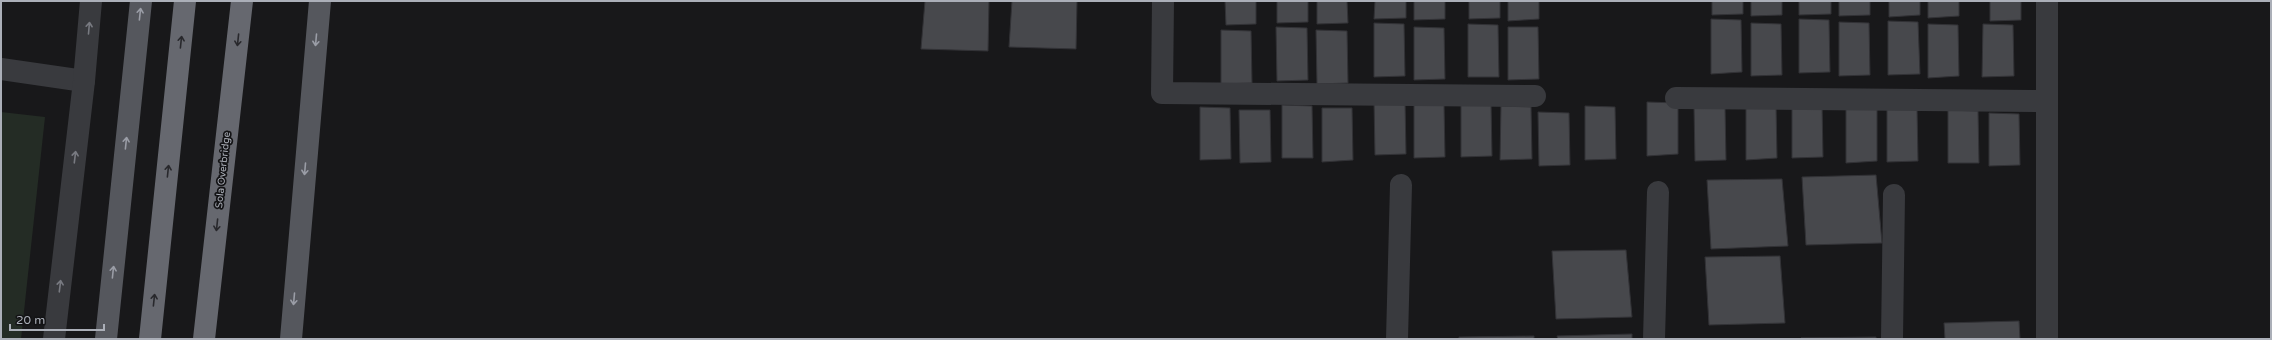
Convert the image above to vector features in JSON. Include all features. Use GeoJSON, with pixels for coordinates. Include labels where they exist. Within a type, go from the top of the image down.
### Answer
{"type":"FeatureCollection","features":[{"type":"Feature","properties":{"kind":"highway"},"geometry":{"type":"LineString","coordinates":[[150,339],[185,1]]}},
{"type":"Feature","properties":{"kind":"highway","name":"Sola Overbridge"},"geometry":{"type":"LineString","coordinates":[[204,339],[242,1]]}},
{"type":"Feature","properties":{"kind":"main road"},"geometry":{"type":"LineString","coordinates":[[106,339],[141,1]]}},
{"type":"Feature","properties":{"kind":"main road"},"geometry":{"type":"LineString","coordinates":[[291,339],[320,1]]}},
{"type":"Feature","properties":{"kind":"street"},"geometry":{"type":"LineString","coordinates":[[54,339],[84,80],[91,1]]}},
{"type":"Feature","properties":{"kind":"street"},"geometry":{"type":"LineString","coordinates":[[1163,1],[1162,93],[1535,96]]}},
{"type":"Feature","properties":{"kind":"street"},"geometry":{"type":"LineString","coordinates":[[2047,1],[2047,339]]}},
{"type":"Feature","properties":{"kind":"street"},"geometry":{"type":"LineString","coordinates":[[1,69],[84,80]]}},
{"type":"Feature","properties":{"kind":"street"},"geometry":{"type":"LineString","coordinates":[[1676,98],[2047,101]]}},
{"type":"Feature","properties":{"kind":"street"},"geometry":{"type":"LineString","coordinates":[[1397,339],[1401,185]]}},
{"type":"Feature","properties":{"kind":"street"},"geometry":{"type":"LineString","coordinates":[[1654,339],[1658,192]]}},
{"type":"Feature","properties":{"kind":"street"},"geometry":{"type":"LineString","coordinates":[[1892,339],[1894,195]]}},
{"type":"Feature","properties":{"kind":"shaded area"},"geometry":{"type":"Polygon","coordinates":[[[1,112],[45,117],[21,339],[1,339],[1,112]]]}},
{"type":"Feature","properties":{"kind":"building"},"geometry":{"type":"Polygon","coordinates":[[[925,1],[989,1],[988,51],[921,49],[925,1]]]}},
{"type":"Feature","properties":{"kind":"building"},"geometry":{"type":"Polygon","coordinates":[[[1012,1],[1077,1],[1076,49],[1009,47],[1012,1]]]}},
{"type":"Feature","properties":{"kind":"building"},"geometry":{"type":"Polygon","coordinates":[[[1225,1],[1256,1],[1256,24],[1226,25],[1225,1]]]}},
{"type":"Feature","properties":{"kind":"building"},"geometry":{"type":"Polygon","coordinates":[[[1277,1],[1308,1],[1308,22],[1277,23],[1277,1]]]}},
{"type":"Feature","properties":{"kind":"building"},"geometry":{"type":"Polygon","coordinates":[[[1317,1],[1347,1],[1348,23],[1317,24],[1317,1]]]}},
{"type":"Feature","properties":{"kind":"building"},"geometry":{"type":"Polygon","coordinates":[[[1375,1],[1406,1],[1406,18],[1374,19],[1375,1]]]}},
{"type":"Feature","properties":{"kind":"building"},"geometry":{"type":"Polygon","coordinates":[[[1414,1],[1445,1],[1445,19],[1414,20],[1414,1]]]}},
{"type":"Feature","properties":{"kind":"building"},"geometry":{"type":"Polygon","coordinates":[[[1469,1],[1500,1],[1500,18],[1469,19],[1469,1]]]}},
{"type":"Feature","properties":{"kind":"building"},"geometry":{"type":"Polygon","coordinates":[[[1508,1],[1539,1],[1539,19],[1508,21],[1508,1]]]}},
{"type":"Feature","properties":{"kind":"building"},"geometry":{"type":"Polygon","coordinates":[[[1712,1],[1743,1],[1743,14],[1712,15],[1712,1]]]}},
{"type":"Feature","properties":{"kind":"building"},"geometry":{"type":"Polygon","coordinates":[[[1751,1],[1782,1],[1782,15],[1751,16],[1751,1]]]}},
{"type":"Feature","properties":{"kind":"building"},"geometry":{"type":"Polygon","coordinates":[[[1799,1],[1831,1],[1831,14],[1799,15],[1799,1]]]}},
{"type":"Feature","properties":{"kind":"building"},"geometry":{"type":"Polygon","coordinates":[[[1839,1],[1870,1],[1870,15],[1839,16],[1839,1]]]}},
{"type":"Feature","properties":{"kind":"building"},"geometry":{"type":"Polygon","coordinates":[[[1889,1],[1920,1],[1920,15],[1889,17],[1889,1]]]}},
{"type":"Feature","properties":{"kind":"building"},"geometry":{"type":"Polygon","coordinates":[[[1928,1],[1959,1],[1959,16],[1928,18],[1928,1]]]}},
{"type":"Feature","properties":{"kind":"building"},"geometry":{"type":"Polygon","coordinates":[[[1990,1],[2021,1],[2021,20],[1990,21],[1990,1]]]}},
{"type":"Feature","properties":{"kind":"building"},"geometry":{"type":"Polygon","coordinates":[[[1711,19],[1741,20],[1742,72],[1711,74],[1711,19]]]}},
{"type":"Feature","properties":{"kind":"building"},"geometry":{"type":"Polygon","coordinates":[[[1799,19],[1829,20],[1830,72],[1799,73],[1799,19]]]}},
{"type":"Feature","properties":{"kind":"building"},"geometry":{"type":"Polygon","coordinates":[[[1888,21],[1918,22],[1920,74],[1888,75],[1888,21]]]}},
{"type":"Feature","properties":{"kind":"building"},"geometry":{"type":"Polygon","coordinates":[[[1839,22],[1869,23],[1870,75],[1839,76],[1839,22]]]}},
{"type":"Feature","properties":{"kind":"building"},"geometry":{"type":"Polygon","coordinates":[[[1374,23],[1404,24],[1405,76],[1374,77],[1374,23]]]}},
{"type":"Feature","properties":{"kind":"building"},"geometry":{"type":"Polygon","coordinates":[[[1751,23],[1781,24],[1782,75],[1751,76],[1751,23]]]}},
{"type":"Feature","properties":{"kind":"building"},"geometry":{"type":"Polygon","coordinates":[[[1468,24],[1498,25],[1499,77],[1468,77],[1468,24]]]}},
{"type":"Feature","properties":{"kind":"building"},"geometry":{"type":"Polygon","coordinates":[[[1928,24],[1958,25],[1959,76],[1928,78],[1928,24]]]}},
{"type":"Feature","properties":{"kind":"building"},"geometry":{"type":"Polygon","coordinates":[[[1983,24],[2013,25],[2014,76],[1982,77],[1983,24]]]}},
{"type":"Feature","properties":{"kind":"building"},"geometry":{"type":"Polygon","coordinates":[[[1276,27],[1307,28],[1308,80],[1277,81],[1276,27]]]}},
{"type":"Feature","properties":{"kind":"building"},"geometry":{"type":"Polygon","coordinates":[[[1414,27],[1444,28],[1445,79],[1414,80],[1414,27]]]}},
{"type":"Feature","properties":{"kind":"building"},"geometry":{"type":"Polygon","coordinates":[[[1508,27],[1538,27],[1539,79],[1508,80],[1508,27]]]}},
{"type":"Feature","properties":{"kind":"building"},"geometry":{"type":"Polygon","coordinates":[[[1221,30],[1251,31],[1252,83],[1221,84],[1221,30]]]}},
{"type":"Feature","properties":{"kind":"building"},"geometry":{"type":"Polygon","coordinates":[[[1316,30],[1347,31],[1348,83],[1317,84],[1316,30]]]}},
{"type":"Feature","properties":{"kind":"building"},"geometry":{"type":"Polygon","coordinates":[[[1374,101],[1405,102],[1406,154],[1375,155],[1374,101]]]}},
{"type":"Feature","properties":{"kind":"building"},"geometry":{"type":"Polygon","coordinates":[[[1647,102],[1678,103],[1678,154],[1647,156],[1647,102]]]}},
{"type":"Feature","properties":{"kind":"building"},"geometry":{"type":"Polygon","coordinates":[[[1461,103],[1491,104],[1492,156],[1461,157],[1461,103]]]}},
{"type":"Feature","properties":{"kind":"building"},"geometry":{"type":"Polygon","coordinates":[[[1414,104],[1444,105],[1445,157],[1414,158],[1414,104]]]}},
{"type":"Feature","properties":{"kind":"building"},"geometry":{"type":"Polygon","coordinates":[[[1792,104],[1822,105],[1823,157],[1792,158],[1792,104]]]}},
{"type":"Feature","properties":{"kind":"building"},"geometry":{"type":"Polygon","coordinates":[[[1282,105],[1312,106],[1313,158],[1282,158],[1282,105]]]}},
{"type":"Feature","properties":{"kind":"building"},"geometry":{"type":"Polygon","coordinates":[[[1501,106],[1531,107],[1532,159],[1500,160],[1501,106]]]}},
{"type":"Feature","properties":{"kind":"building"},"geometry":{"type":"Polygon","coordinates":[[[1585,106],[1615,107],[1616,159],[1585,160],[1585,106]]]}},
{"type":"Feature","properties":{"kind":"building"},"geometry":{"type":"Polygon","coordinates":[[[1746,106],[1776,106],[1777,158],[1746,160],[1746,106]]]}},
{"type":"Feature","properties":{"kind":"building"},"geometry":{"type":"Polygon","coordinates":[[[1200,107],[1230,108],[1231,159],[1200,160],[1200,107]]]}},
{"type":"Feature","properties":{"kind":"building"},"geometry":{"type":"Polygon","coordinates":[[[1694,107],[1725,108],[1726,160],[1695,161],[1694,107]]]}},
{"type":"Feature","properties":{"kind":"building"},"geometry":{"type":"Polygon","coordinates":[[[1322,108],[1352,108],[1353,160],[1322,162],[1322,108]]]}},
{"type":"Feature","properties":{"kind":"building"},"geometry":{"type":"Polygon","coordinates":[[[1887,108],[1917,109],[1918,161],[1887,162],[1887,108]]]}},
{"type":"Feature","properties":{"kind":"building"},"geometry":{"type":"Polygon","coordinates":[[[1846,109],[1877,109],[1877,161],[1846,163],[1846,109]]]}},
{"type":"Feature","properties":{"kind":"building"},"geometry":{"type":"Polygon","coordinates":[[[1239,110],[1270,110],[1271,162],[1240,163],[1239,110]]]}},
{"type":"Feature","properties":{"kind":"building"},"geometry":{"type":"Polygon","coordinates":[[[1948,110],[1978,111],[1979,163],[1948,163],[1948,110]]]}},
{"type":"Feature","properties":{"kind":"building"},"geometry":{"type":"Polygon","coordinates":[[[1538,112],[1569,113],[1570,165],[1539,166],[1538,112]]]}},
{"type":"Feature","properties":{"kind":"building"},"geometry":{"type":"Polygon","coordinates":[[[1989,113],[2019,114],[2020,165],[1989,166],[1989,113]]]}},
{"type":"Feature","properties":{"kind":"building"},"geometry":{"type":"Polygon","coordinates":[[[1876,175],[1882,243],[1806,245],[1802,177],[1876,175]]]}},
{"type":"Feature","properties":{"kind":"building"},"geometry":{"type":"Polygon","coordinates":[[[1782,179],[1788,246],[1711,249],[1707,180],[1782,179]]]}},
{"type":"Feature","properties":{"kind":"building"},"geometry":{"type":"Polygon","coordinates":[[[1626,250],[1632,317],[1556,319],[1552,251],[1626,250]]]}},
{"type":"Feature","properties":{"kind":"building"},"geometry":{"type":"Polygon","coordinates":[[[1780,256],[1785,323],[1709,325],[1705,257],[1780,256]]]}},
{"type":"Feature","properties":{"kind":"building"},"geometry":{"type":"Polygon","coordinates":[[[2019,321],[2020,339],[1945,339],[1944,323],[2019,321]]]}},
{"type":"Feature","properties":{"kind":"building"},"geometry":{"type":"Polygon","coordinates":[[[1632,334],[1632,339],[1558,339],[1557,336],[1632,334]]]}},
{"type":"Feature","properties":{"kind":"building"},"geometry":{"type":"Polygon","coordinates":[[[1534,336],[1534,339],[1459,339],[1459,337],[1534,336]]]}},
{"type":"Feature","properties":{"kind":"building"},"geometry":{"type":"Polygon","coordinates":[[[1876,337],[1876,339],[1801,338],[1876,337]]]}}]}
